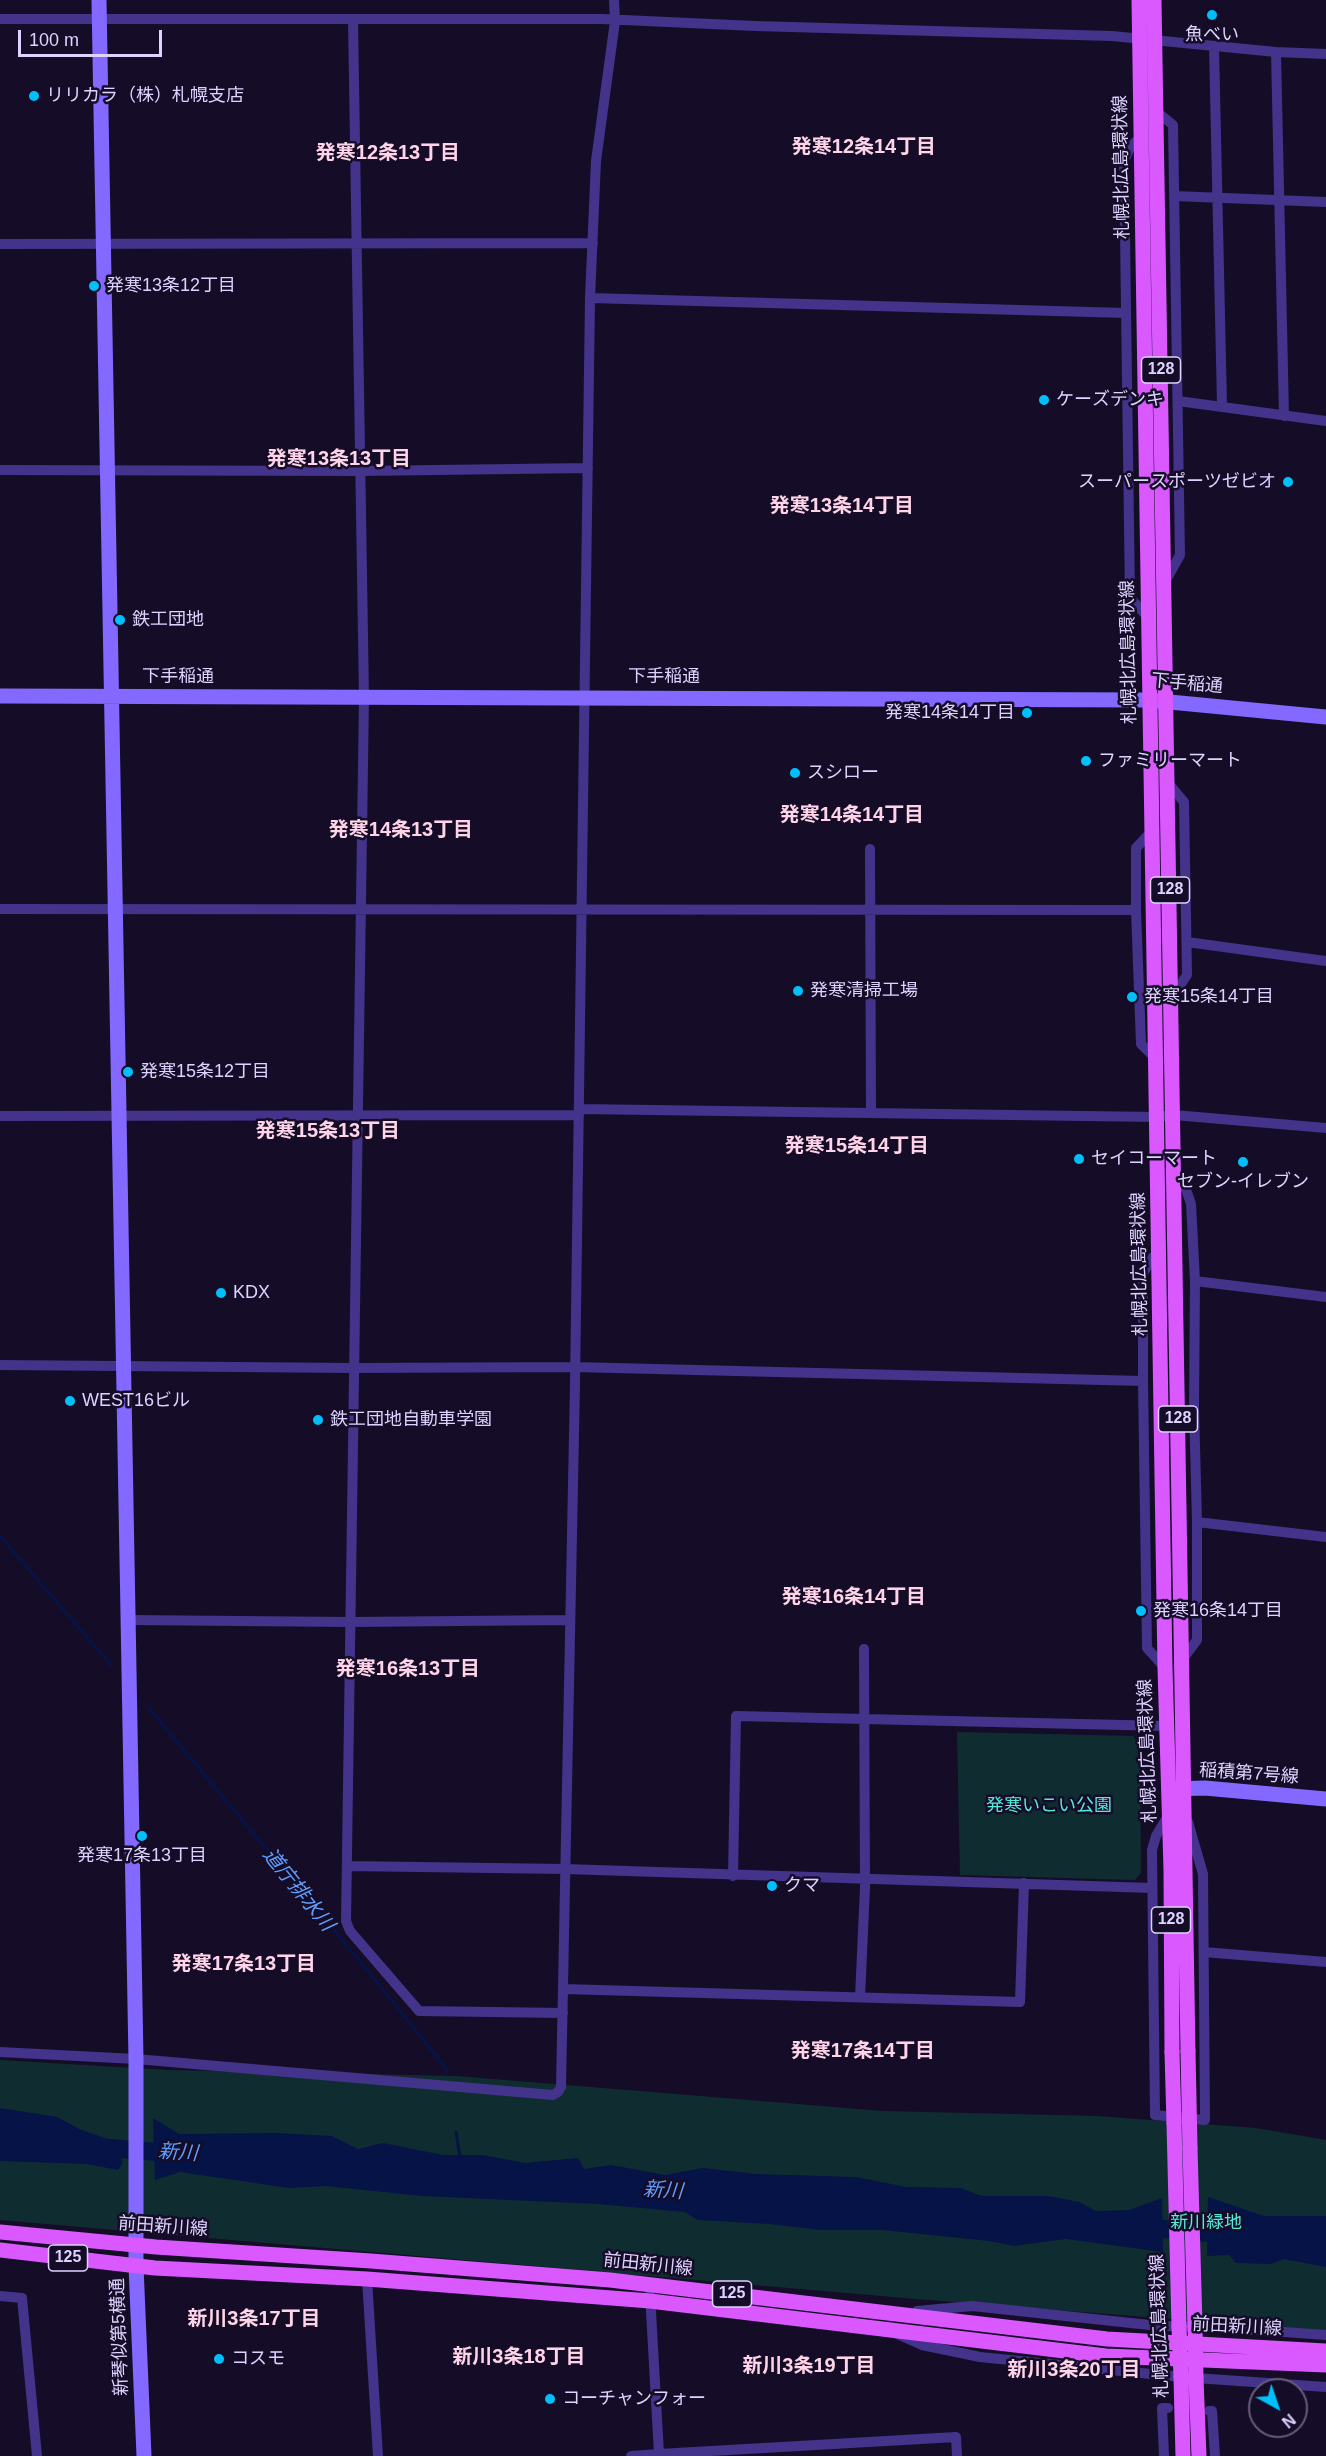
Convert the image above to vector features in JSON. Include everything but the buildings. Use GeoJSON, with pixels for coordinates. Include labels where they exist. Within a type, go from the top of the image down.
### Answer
{"type":"FeatureCollection","features":[{"type":"Feature","properties":{"kind":"main road","name":"札幌北広島環状線"},"geometry":{"type":"LineString","coordinates":[[1143,1],[1156,111],[1182,1660],[1177,1789],[1188,2050],[1199,2456]]}},
{"type":"Feature","properties":{"kind":"main road","name":"札幌北広島環状線"},"geometry":{"type":"LineString","coordinates":[[1148,39],[1141,138],[1160,1252],[1164,1668],[1166,1726],[1177,1789]]}},
{"type":"Feature","properties":{"kind":"main road","name":"札幌北広島環状線"},"geometry":{"type":"LineString","coordinates":[[1178,1811],[1172,2052],[1183,2456]]}},
{"type":"Feature","properties":{"kind":"main road","name":"前田新川線"},"geometry":{"type":"LineString","coordinates":[[0,2232],[136,2245],[650,2284],[1107,2339],[1326,2351]]}},
{"type":"Feature","properties":{"kind":"main road","name":"前田新川線"},"geometry":{"type":"LineString","coordinates":[[0,2250],[136,2266],[367,2279],[650,2301],[1106,2356],[1326,2365]]}},
{"type":"Feature","properties":{"kind":"street","name":"新琴似第5横通"},"geometry":{"type":"LineString","coordinates":[[99,0],[136,2059],[136,2266],[144,2456]]}},
{"type":"Feature","properties":{"kind":"street"},"geometry":{"type":"LineString","coordinates":[[0,2052],[136,2059],[553,2095],[561,2087],[591,298],[596,161],[615,21],[614,0]]}},
{"type":"Feature","properties":{"kind":"street"},"geometry":{"type":"LineString","coordinates":[[0,19],[602,19],[1100,36],[1276,52],[1326,54]]}},
{"type":"Feature","properties":{"kind":"street"},"geometry":{"type":"LineString","coordinates":[[352,20],[364,697],[346,1922],[350,1931],[419,2011],[563,2013]]}},
{"type":"Feature","properties":{"kind":"street"},"geometry":{"type":"LineString","coordinates":[[1214,46],[1222,405]]}},
{"type":"Feature","properties":{"kind":"street"},"geometry":{"type":"LineString","coordinates":[[1276,52],[1284,416]]}},
{"type":"Feature","properties":{"kind":"street"},"geometry":{"type":"LineString","coordinates":[[1156,111],[1173,125],[1180,555],[1165,582]]}},
{"type":"Feature","properties":{"kind":"street"},"geometry":{"type":"LineString","coordinates":[[1141,138],[1131,145],[1124,161],[1130,598],[1148,617]]}},
{"type":"Feature","properties":{"kind":"street"},"geometry":{"type":"LineString","coordinates":[[1174,196],[1326,202]]}},
{"type":"Feature","properties":{"kind":"street"},"geometry":{"type":"LineString","coordinates":[[0,244],[593,243]]}},
{"type":"Feature","properties":{"kind":"street"},"geometry":{"type":"LineString","coordinates":[[591,298],[1126,313]]}},
{"type":"Feature","properties":{"kind":"street"},"geometry":{"type":"LineString","coordinates":[[1178,401],[1222,405],[1326,422]]}},
{"type":"Feature","properties":{"kind":"street"},"geometry":{"type":"LineString","coordinates":[[0,470],[360,471],[588,468]]}},
{"type":"Feature","properties":{"kind":"street","name":"下手稲通"},"geometry":{"type":"LineString","coordinates":[[0,696],[585,696],[1149,700],[1326,717]]}},
{"type":"Feature","properties":{"kind":"street"},"geometry":{"type":"LineString","coordinates":[[1168,783],[1184,802],[1187,975],[1172,997]]}},
{"type":"Feature","properties":{"kind":"street"},"geometry":{"type":"LineString","coordinates":[[1152,831],[1136,848],[1136,910],[1141,1044],[1156,1059]]}},
{"type":"Feature","properties":{"kind":"street"},"geometry":{"type":"LineString","coordinates":[[870,849],[872,1112]]}},
{"type":"Feature","properties":{"kind":"street"},"geometry":{"type":"LineString","coordinates":[[0,909],[1136,910]]}},
{"type":"Feature","properties":{"kind":"street"},"geometry":{"type":"LineString","coordinates":[[1186,942],[1326,961]]}},
{"type":"Feature","properties":{"kind":"street"},"geometry":{"type":"LineString","coordinates":[[0,1116],[872,1112],[1157,1117],[1174,1115],[1326,1128]]}},
{"type":"Feature","properties":{"kind":"street"},"geometry":{"type":"LineString","coordinates":[[1174,1179],[1186,1189],[1191,1204],[1195,1281],[1197,1640],[1182,1660]]}},
{"type":"Feature","properties":{"kind":"street"},"geometry":{"type":"LineString","coordinates":[[1160,1252],[1153,1257],[1143,1273],[1143,1381],[1147,1648],[1164,1668]]}},
{"type":"Feature","properties":{"kind":"street"},"geometry":{"type":"LineString","coordinates":[[1195,1281],[1326,1297]]}},
{"type":"Feature","properties":{"kind":"street"},"geometry":{"type":"LineString","coordinates":[[0,1365],[574,1367],[1143,1381]]}},
{"type":"Feature","properties":{"kind":"street"},"geometry":{"type":"LineString","coordinates":[[1197,1522],[1326,1537]]}},
{"type":"Feature","properties":{"kind":"street"},"geometry":{"type":"LineString","coordinates":[[128,1620],[350,1622],[569,1620]]}},
{"type":"Feature","properties":{"kind":"street"},"geometry":{"type":"LineString","coordinates":[[860,1997],[865,1879],[864,1650]]}},
{"type":"Feature","properties":{"kind":"street"},"geometry":{"type":"LineString","coordinates":[[733,1876],[736,1716],[1166,1726]]}},
{"type":"Feature","properties":{"kind":"street","name":"稲積第7号線"},"geometry":{"type":"LineString","coordinates":[[1177,1789],[1205,1788],[1326,1800]]}},
{"type":"Feature","properties":{"kind":"street"},"geometry":{"type":"LineString","coordinates":[[1178,1811],[1203,1874],[1205,2120],[1155,2115],[1152,1888],[1152,1850],[1156,1836],[1178,1811]]}},
{"type":"Feature","properties":{"kind":"street"},"geometry":{"type":"LineString","coordinates":[[347,1866],[565,1869],[1152,1888]]}},
{"type":"Feature","properties":{"kind":"street"},"geometry":{"type":"LineString","coordinates":[[563,1989],[1020,2002],[1024,1883]]}},
{"type":"Feature","properties":{"kind":"street"},"geometry":{"type":"LineString","coordinates":[[1204,1952],[1326,1962]]}},
{"type":"Feature","properties":{"kind":"street"},"geometry":{"type":"LineString","coordinates":[[367,2279],[378,2456]]}},
{"type":"Feature","properties":{"kind":"street"},"geometry":{"type":"LineString","coordinates":[[650,2284],[659,2454]]}},
{"type":"Feature","properties":{"kind":"street"},"geometry":{"type":"LineString","coordinates":[[0,2296],[22,2298],[37,2456]]}},
{"type":"Feature","properties":{"kind":"street"},"geometry":{"type":"LineString","coordinates":[[897,2313],[972,2306],[1179,2327],[1195,2326],[1326,2335]]}},
{"type":"Feature","properties":{"kind":"street"},"geometry":{"type":"LineString","coordinates":[[889,2330],[922,2345],[980,2357],[1180,2378],[1326,2387]]}},
{"type":"Feature","properties":{"kind":"street"},"geometry":{"type":"LineString","coordinates":[[1164,2456],[1162,2408],[1168,2408]]}},
{"type":"Feature","properties":{"kind":"street"},"geometry":{"type":"LineString","coordinates":[[1209,2411],[1212,2411],[1215,2456]]}},
{"type":"Feature","properties":{"kind":"street"},"geometry":{"type":"LineString","coordinates":[[631,2456],[956,2437],[957,2456]]}},
{"type":"Feature","properties":{"kind":"green space","name":"発寒いこい公園"},"geometry":{"type":"Polygon","coordinates":[[[957,1732],[1133,1736],[1140,1745],[1141,1873],[1135,1880],[960,1875],[957,1732]]]}},
{"type":"Feature","properties":{"kind":"green space","name":"新川緑地"},"geometry":{"type":"Polygon","coordinates":[[[0,2060],[167,2070],[456,2076],[883,2111],[1097,2116],[1256,2128],[1326,2140],[1326,2331],[916,2299],[0,2220],[0,2060]]]}},
{"type":"Feature","properties":{"kind":"water"},"geometry":{"type":"Polygon","coordinates":[[[0,2108],[57,2117],[79,2129],[122,2144],[122,2164],[118,2170],[87,2164],[0,2161],[0,2108]]]}},
{"type":"Feature","properties":{"kind":"water"},"geometry":{"type":"Polygon","coordinates":[[[153,2118],[179,2134],[276,2133],[332,2136],[358,2149],[383,2143],[443,2155],[483,2155],[525,2163],[578,2158],[584,2169],[611,2165],[665,2175],[703,2168],[756,2174],[856,2177],[906,2187],[961,2188],[981,2196],[1049,2196],[1079,2202],[1096,2211],[1129,2210],[1162,2198],[1163,2252],[1066,2239],[1014,2246],[989,2241],[883,2230],[821,2230],[698,2220],[685,2212],[598,2204],[422,2196],[326,2186],[289,2188],[180,2172],[155,2180],[153,2118]]]}},
{"type":"Feature","properties":{"kind":"water"},"geometry":{"type":"Polygon","coordinates":[[[1208,2197],[1264,2216],[1326,2216],[1326,2267],[1284,2259],[1271,2264],[1236,2263],[1229,2255],[1207,2256],[1208,2197]]]}},
{"type":"Feature","properties":{"kind":"waterway","name":"道庁排水川"},"geometry":{"type":"LineString","coordinates":[[0,1536],[111,1665]]}},
{"type":"Feature","properties":{"kind":"waterway","name":"道庁排水川"},"geometry":{"type":"LineString","coordinates":[[148,1707],[363,1965],[446,2068],[447,2073]]}},
{"type":"Feature","properties":{"kind":"waterway","name":"道庁排水川"},"geometry":{"type":"LineString","coordinates":[[456,2132],[460,2157]]}},
{"type":"Feature","properties":{"kind":"waterway","name":"新川"},"geometry":{"type":"LineString","coordinates":[[99,2147],[179,2154]]}},
{"type":"Feature","properties":{"kind":"waterway","name":"新川"},"geometry":{"type":"LineString","coordinates":[[1139,2227],[1232,2235]]}},
{"type":"Feature","properties":{"kind":"place","name":"魚べい"},"geometry":{"type":"Point","coordinates":[1212,15]}},
{"type":"Feature","properties":{"kind":"place","name":"リリカラ（株）札幌支店"},"geometry":{"type":"Point","coordinates":[34,96]}},
{"type":"Feature","properties":{"kind":"place","name":"発寒13条12丁目"},"geometry":{"type":"Point","coordinates":[94,286]}},
{"type":"Feature","properties":{"kind":"place","name":"ケーズデンキ"},"geometry":{"type":"Point","coordinates":[1044,400]}},
{"type":"Feature","properties":{"kind":"place","name":"スーパースポーツゼビオ"},"geometry":{"type":"Point","coordinates":[1288,482]}},
{"type":"Feature","properties":{"kind":"place","name":"鉄工団地"},"geometry":{"type":"Point","coordinates":[120,620]}},
{"type":"Feature","properties":{"kind":"place","name":"発寒14条14丁目"},"geometry":{"type":"Point","coordinates":[1027,713]}},
{"type":"Feature","properties":{"kind":"place","name":"ファミリーマート"},"geometry":{"type":"Point","coordinates":[1086,761]}},
{"type":"Feature","properties":{"kind":"place","name":"スシロー"},"geometry":{"type":"Point","coordinates":[795,773]}},
{"type":"Feature","properties":{"kind":"place","name":"発寒清掃工場"},"geometry":{"type":"Point","coordinates":[798,991]}},
{"type":"Feature","properties":{"kind":"place","name":"発寒15条14丁目"},"geometry":{"type":"Point","coordinates":[1132,997]}},
{"type":"Feature","properties":{"kind":"place","name":"発寒15条12丁目"},"geometry":{"type":"Point","coordinates":[128,1072]}},
{"type":"Feature","properties":{"kind":"place","name":"セイコーマート"},"geometry":{"type":"Point","coordinates":[1079,1159]}},
{"type":"Feature","properties":{"kind":"place","name":"セブン-イレブン"},"geometry":{"type":"Point","coordinates":[1243,1162]}},
{"type":"Feature","properties":{"kind":"place","name":"KDX"},"geometry":{"type":"Point","coordinates":[221,1293]}},
{"type":"Feature","properties":{"kind":"place","name":"WEST16ビル"},"geometry":{"type":"Point","coordinates":[70,1401]}},
{"type":"Feature","properties":{"kind":"place","name":"鉄工団地自動車学園"},"geometry":{"type":"Point","coordinates":[318,1420]}},
{"type":"Feature","properties":{"kind":"place","name":"発寒16条14丁目"},"geometry":{"type":"Point","coordinates":[1141,1611]}},
{"type":"Feature","properties":{"kind":"place","name":"発寒17条13丁目"},"geometry":{"type":"Point","coordinates":[142,1836]}},
{"type":"Feature","properties":{"kind":"place","name":"クマ"},"geometry":{"type":"Point","coordinates":[772,1886]}},
{"type":"Feature","properties":{"kind":"place","name":"コスモ"},"geometry":{"type":"Point","coordinates":[219,2359]}},
{"type":"Feature","properties":{"kind":"place","name":"コーチャンフォー"},"geometry":{"type":"Point","coordinates":[550,2399]}},
{"type":"Feature","properties":{"kind":"district","name":"発寒12条14丁目"},"geometry":{"type":"Point","coordinates":[864,147]}},
{"type":"Feature","properties":{"kind":"district","name":"発寒12条13丁目"},"geometry":{"type":"Point","coordinates":[388,153]}},
{"type":"Feature","properties":{"kind":"district","name":"発寒13条13丁目"},"geometry":{"type":"Point","coordinates":[339,459]}},
{"type":"Feature","properties":{"kind":"district","name":"発寒13条14丁目"},"geometry":{"type":"Point","coordinates":[842,506]}},
{"type":"Feature","properties":{"kind":"district","name":"発寒14条14丁目"},"geometry":{"type":"Point","coordinates":[852,815]}},
{"type":"Feature","properties":{"kind":"district","name":"発寒14条13丁目"},"geometry":{"type":"Point","coordinates":[401,830]}},
{"type":"Feature","properties":{"kind":"district","name":"発寒15条13丁目"},"geometry":{"type":"Point","coordinates":[328,1131]}},
{"type":"Feature","properties":{"kind":"district","name":"発寒15条14丁目"},"geometry":{"type":"Point","coordinates":[857,1146]}},
{"type":"Feature","properties":{"kind":"district","name":"発寒16条14丁目"},"geometry":{"type":"Point","coordinates":[854,1597]}},
{"type":"Feature","properties":{"kind":"district","name":"発寒16条13丁目"},"geometry":{"type":"Point","coordinates":[408,1669]}},
{"type":"Feature","properties":{"kind":"district","name":"発寒17条13丁目"},"geometry":{"type":"Point","coordinates":[244,1964]}},
{"type":"Feature","properties":{"kind":"district","name":"発寒17条14丁目"},"geometry":{"type":"Point","coordinates":[863,2051]}},
{"type":"Feature","properties":{"kind":"district","name":"新川3条17丁目"},"geometry":{"type":"Point","coordinates":[254,2319]}},
{"type":"Feature","properties":{"kind":"district","name":"新川3条18丁目"},"geometry":{"type":"Point","coordinates":[519,2357]}},
{"type":"Feature","properties":{"kind":"district","name":"新川3条19丁目"},"geometry":{"type":"Point","coordinates":[809,2366]}},
{"type":"Feature","properties":{"kind":"district","name":"新川3条20丁目"},"geometry":{"type":"Point","coordinates":[1074,2370]}}]}
